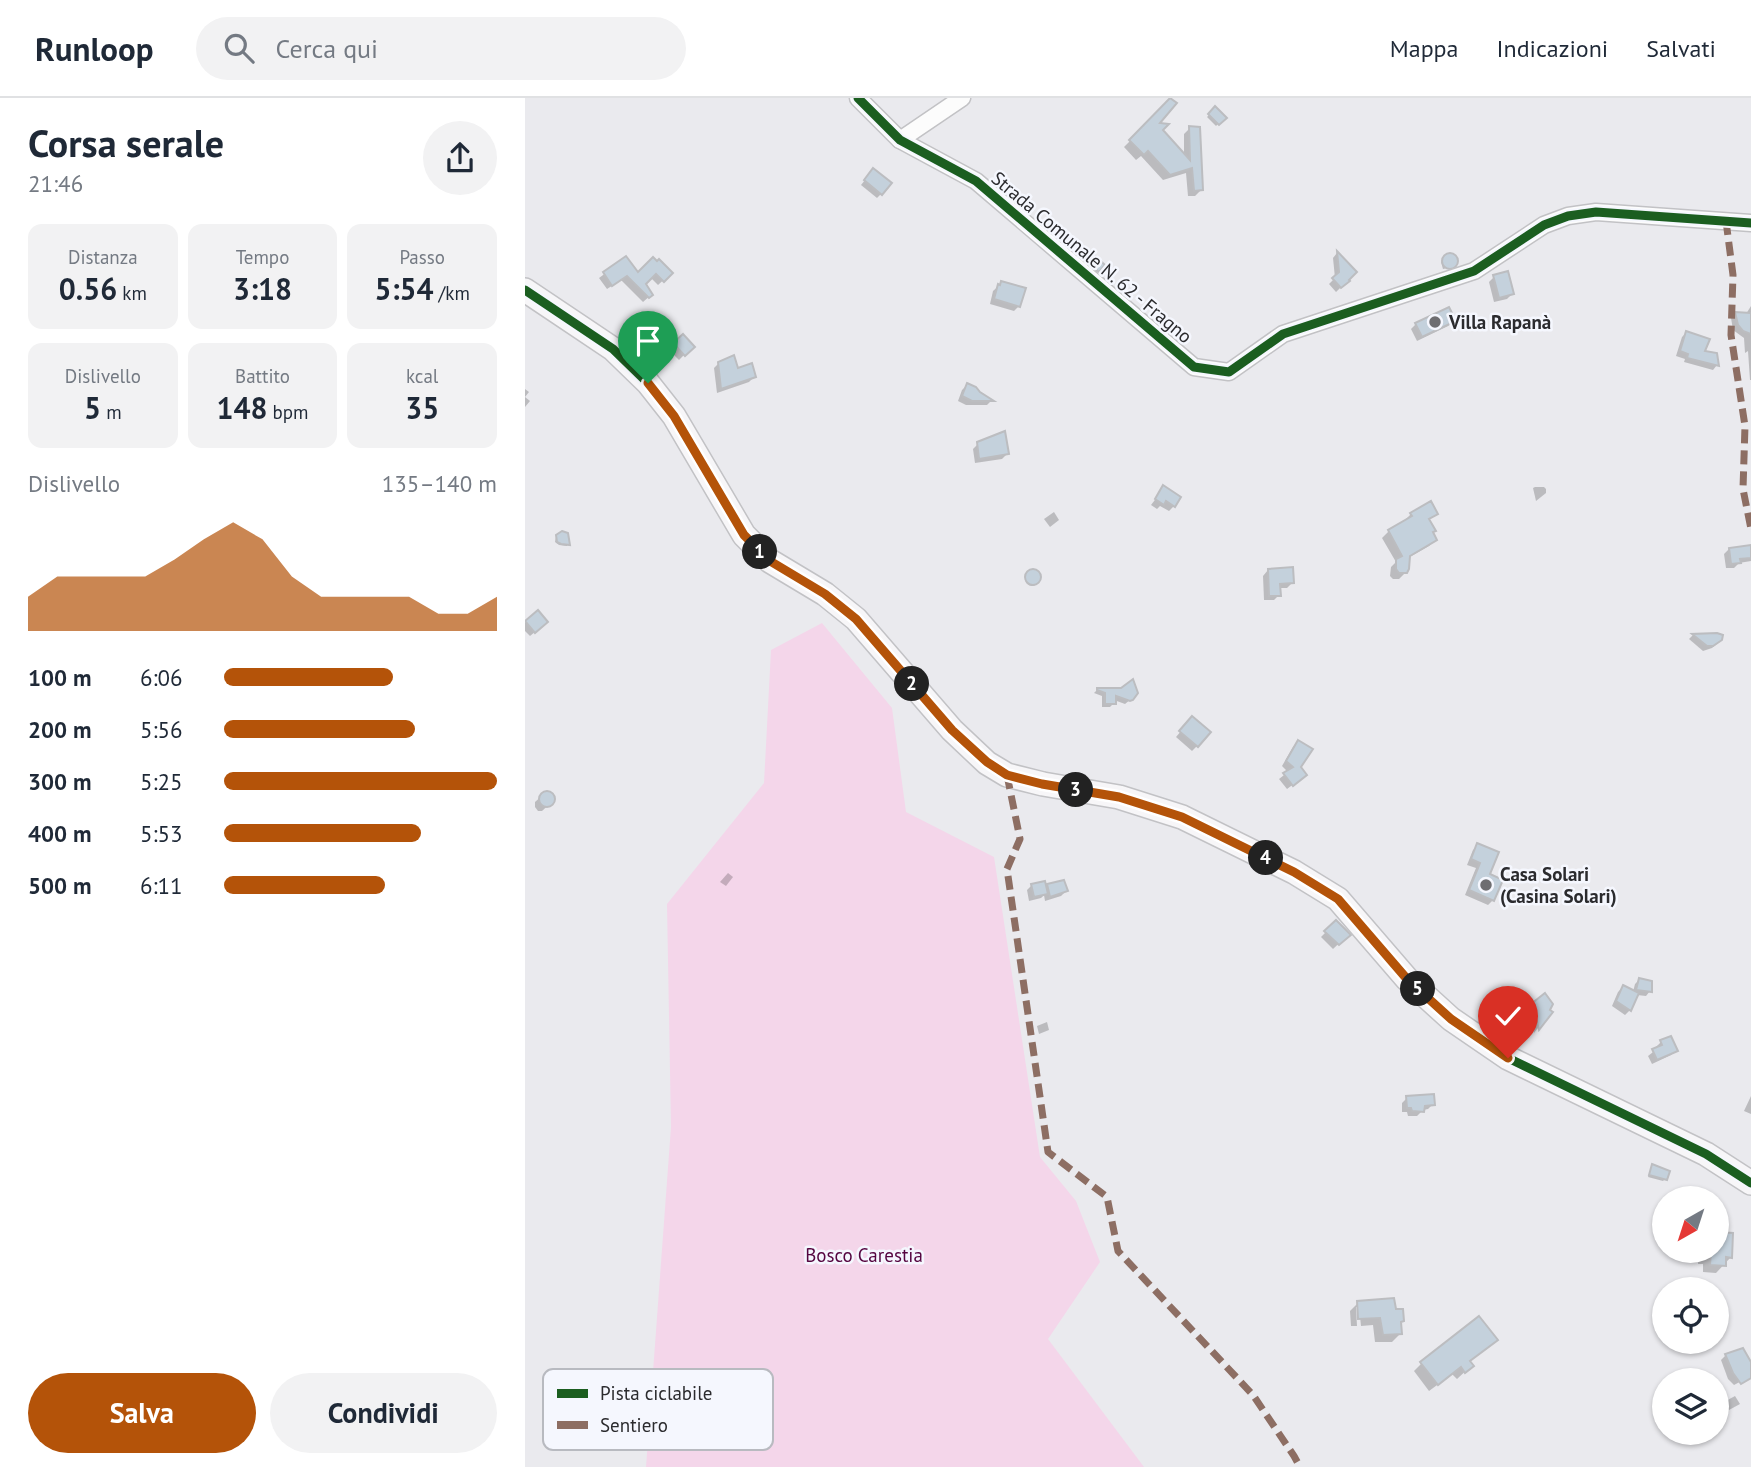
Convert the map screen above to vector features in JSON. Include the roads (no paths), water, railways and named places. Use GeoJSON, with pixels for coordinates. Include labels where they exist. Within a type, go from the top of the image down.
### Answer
{"type":"FeatureCollection","features":[{"type":"Feature","properties":{"kind":"main road"},"geometry":{"type":"LineString","coordinates":[[525,290],[613,349],[648,383],[674,416],[744,535],[770,561],[825,594],[856,619],[952,730],[987,762],[1007,775],[1119,797],[1182,817],[1294,872],[1338,899],[1407,979],[1451,1019],[1508,1058],[1706,1154],[1751,1183]]}},
{"type":"Feature","properties":{"kind":"street","name":"Strada Comunale N. 62 - Fragno"},"geometry":{"type":"LineString","coordinates":[[858,98],[900,140],[976,181],[1194,367],[1230,372],[1283,334],[1474,271],[1544,225],[1568,216],[1596,212],[1751,223]]}},
{"type":"Feature","properties":{"kind":"street"},"geometry":{"type":"LineString","coordinates":[[900,140],[962,98]]}},
{"type":"Feature","properties":{"kind":"place","name":"Villa Rapanà"},"geometry":{"type":"Point","coordinates":[1435,322]}},
{"type":"Feature","properties":{"kind":"place","name":"Casa Solari (Casina Solari)"},"geometry":{"type":"Point","coordinates":[1486,885]}},
{"type":"Feature","properties":{"kind":"park label","name":"Bosco Carestia"},"geometry":{"type":"Point","coordinates":[864,1255]}}]}
